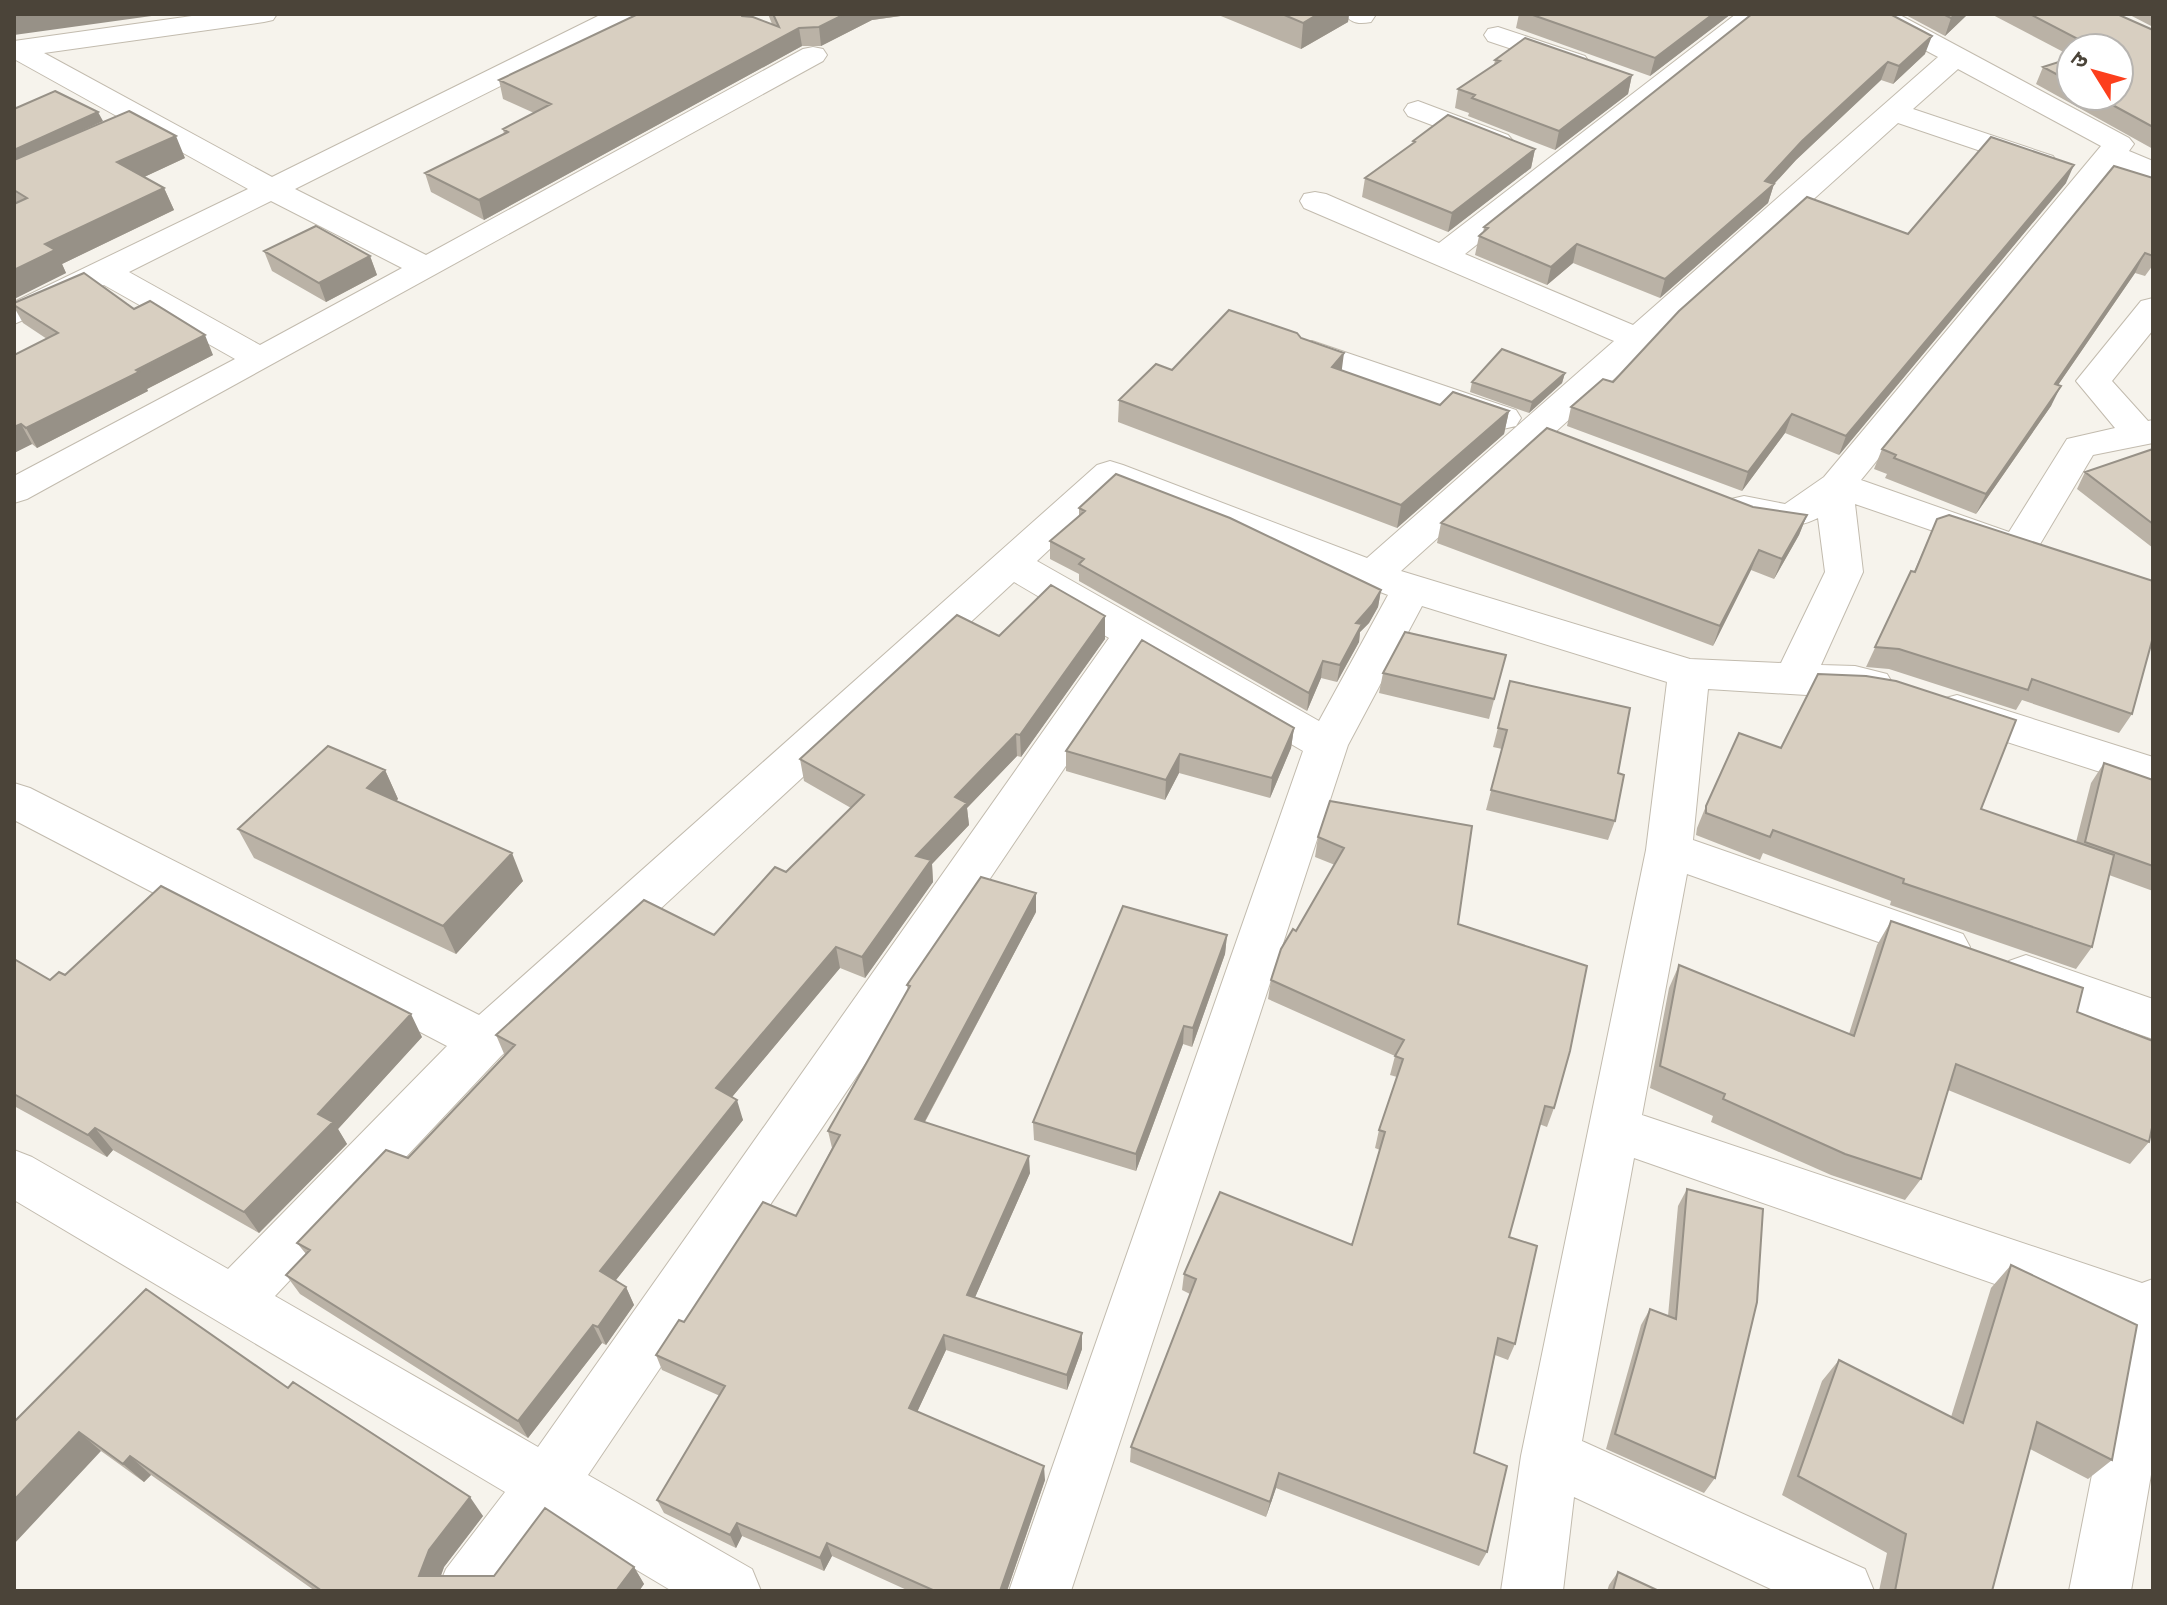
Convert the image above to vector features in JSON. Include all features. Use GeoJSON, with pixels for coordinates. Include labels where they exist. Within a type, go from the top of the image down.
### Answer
{"type":"FeatureCollection","features":[{"type":"Feature","properties":{"kind":"street"},"geometry":{"type":"LineString","coordinates":[[15,49],[264,14]]}},
{"type":"Feature","properties":{"kind":"street"},"geometry":{"type":"LineString","coordinates":[[14,314],[105,272],[623,14]]}},
{"type":"Feature","properties":{"kind":"street"},"geometry":{"type":"LineString","coordinates":[[1716,498],[1760,515],[1787,518],[1837,498],[2119,144],[1878,14]]}},
{"type":"Feature","properties":{"kind":"street"},"geometry":{"type":"LineString","coordinates":[[1442,256],[1654,90],[1738,17]]}},
{"type":"Feature","properties":{"kind":"street"},"geometry":{"type":"LineString","coordinates":[[1498,35],[1597,70]]}},
{"type":"Feature","properties":{"kind":"street"},"geometry":{"type":"LineString","coordinates":[[15,49],[268,190],[427,268]]}},
{"type":"Feature","properties":{"kind":"street"},"geometry":{"type":"LineString","coordinates":[[14,491],[813,55]]}},
{"type":"Feature","properties":{"kind":"street"},"geometry":{"type":"LineString","coordinates":[[1040,1591],[1327,745],[1392,582],[1551,436],[1637,339],[1956,56]]}},
{"type":"Feature","properties":{"kind":"street"},"geometry":{"type":"LineString","coordinates":[[1626,80],[1654,90]]}},
{"type":"Feature","properties":{"kind":"street"},"geometry":{"type":"LineString","coordinates":[[1418,110],[1559,165]]}},
{"type":"Feature","properties":{"kind":"street"},"geometry":{"type":"LineString","coordinates":[[1893,112],[2099,166],[2153,172]]}},
{"type":"Feature","properties":{"kind":"street"},"geometry":{"type":"LineString","coordinates":[[110,132],[138,120]]}},
{"type":"Feature","properties":{"kind":"street"},"geometry":{"type":"LineString","coordinates":[[1315,201],[1637,339]]}},
{"type":"Feature","properties":{"kind":"street"},"geometry":{"type":"LineString","coordinates":[[105,272],[260,359]]}},
{"type":"Feature","properties":{"kind":"street"},"geometry":{"type":"LineString","coordinates":[[2147,433],[2093,381],[2153,308]]}},
{"type":"Feature","properties":{"kind":"street"},"geometry":{"type":"LineString","coordinates":[[1312,351],[1551,436]]}},
{"type":"Feature","properties":{"kind":"street"},"geometry":{"type":"LineString","coordinates":[[1837,498],[1908,509],[2034,552],[2080,447],[2147,433]]}},
{"type":"Feature","properties":{"kind":"street"},"geometry":{"type":"LineString","coordinates":[[233,1301],[484,1041],[1110,473],[1392,582],[1689,674],[1855,681],[1910,694],[2153,773]]}},
{"type":"Feature","properties":{"kind":"street"},"geometry":{"type":"LineString","coordinates":[[1796,679],[1808,644],[1844,572],[1837,498]]}},
{"type":"Feature","properties":{"kind":"street"},"geometry":{"type":"LineString","coordinates":[[1010,563],[1132,636],[1327,745]]}},
{"type":"Feature","properties":{"kind":"street"},"geometry":{"type":"LineString","coordinates":[[468,1591],[546,1486],[1132,636]]}},
{"type":"Feature","properties":{"kind":"street"},"geometry":{"type":"LineString","coordinates":[[1532,1591],[1550,1456],[1669,850],[1689,674]]}},
{"type":"Feature","properties":{"kind":"street"},"geometry":{"type":"LineString","coordinates":[[14,800],[484,1041]]}},
{"type":"Feature","properties":{"kind":"street"},"geometry":{"type":"LineString","coordinates":[[1669,850],[2153,1019]]}},
{"type":"Feature","properties":{"kind":"street"},"geometry":{"type":"LineString","coordinates":[[1614,1128],[2152,1309],[2100,1591]]}},
{"type":"Feature","properties":{"kind":"street"},"geometry":{"type":"LineString","coordinates":[[14,1173],[730,1591]]}},
{"type":"Feature","properties":{"kind":"street"},"geometry":{"type":"LineString","coordinates":[[1550,1456],[1843,1591]]}},
{"type":"Feature","properties":{"kind":"building"},"geometry":{"type":"Polygon","coordinates":[[[638,14],[741,14],[779,27],[773,14],[845,14],[819,27],[799,28],[479,200],[425,173],[508,132],[503,129],[551,104],[499,80],[638,14]]]}},
{"type":"Feature","properties":{"kind":"building"},"geometry":{"type":"Polygon","coordinates":[[[1282,14],[1318,14],[1303,23],[1282,14]]]}},
{"type":"Feature","properties":{"kind":"building"},"geometry":{"type":"Polygon","coordinates":[[[1530,14],[1713,14],[1655,58],[1530,14]]]}},
{"type":"Feature","properties":{"kind":"building"},"geometry":{"type":"Polygon","coordinates":[[[1752,14],[1890,14],[1932,36],[1899,66],[1888,62],[1802,141],[1765,181],[1774,184],[1665,279],[1577,244],[1551,267],[1479,236],[1488,228],[1484,227],[1752,14]]]}},
{"type":"Feature","properties":{"kind":"building"},"geometry":{"type":"Polygon","coordinates":[[[2030,14],[2117,14],[2153,30],[2153,127],[2125,112],[2135,112],[2135,32],[2064,32],[2030,14]]]}},
{"type":"Feature","properties":{"kind":"building"},"geometry":{"type":"Polygon","coordinates":[[[1525,38],[1632,75],[1559,131],[1472,98],[1475,95],[1458,89],[1500,61],[1495,60],[1525,38]]]}},
{"type":"Feature","properties":{"kind":"building"},"geometry":{"type":"Polygon","coordinates":[[[2055,63],[2055,73],[2043,67],[2055,63]]]}},
{"type":"Feature","properties":{"kind":"building"},"geometry":{"type":"Polygon","coordinates":[[[55,91],[98,112],[14,150],[14,109],[55,91]]]}},
{"type":"Feature","properties":{"kind":"building"},"geometry":{"type":"Polygon","coordinates":[[[129,111],[176,136],[117,162],[164,188],[45,244],[55,250],[14,270],[14,204],[27,198],[14,190],[14,160],[129,111]]]}},
{"type":"Feature","properties":{"kind":"building"},"geometry":{"type":"Polygon","coordinates":[[[1448,115],[1535,149],[1452,213],[1365,178],[1415,142],[1448,115]]]}},
{"type":"Feature","properties":{"kind":"building"},"geometry":{"type":"Polygon","coordinates":[[[1991,137],[2074,165],[1846,436],[1792,414],[1748,472],[1571,407],[1603,379],[1613,382],[1679,311],[1807,197],[1908,234],[1991,137]]]}},
{"type":"Feature","properties":{"kind":"building"},"geometry":{"type":"Polygon","coordinates":[[[2114,166],[2153,178],[2153,256],[2145,253],[2055,384],[2061,386],[1986,494],[1894,458],[1896,455],[1882,449],[2114,166]]]}},
{"type":"Feature","properties":{"kind":"building"},"geometry":{"type":"Polygon","coordinates":[[[316,226],[370,256],[319,283],[264,251],[316,226]]]}},
{"type":"Feature","properties":{"kind":"building"},"geometry":{"type":"Polygon","coordinates":[[[84,273],[134,309],[150,301],[205,335],[136,370],[139,372],[26,428],[21,424],[14,427],[14,355],[58,333],[14,303],[84,273]]]}},
{"type":"Feature","properties":{"kind":"building"},"geometry":{"type":"Polygon","coordinates":[[[1229,310],[1344,353],[1332,367],[1440,405],[1453,392],[1509,411],[1401,505],[1119,400],[1156,364],[1172,370],[1229,310]]]}},
{"type":"Feature","properties":{"kind":"building"},"geometry":{"type":"Polygon","coordinates":[[[1502,349],[1565,373],[1532,402],[1472,382],[1502,349]]]}},
{"type":"Feature","properties":{"kind":"building"},"geometry":{"type":"Polygon","coordinates":[[[1547,428],[1753,507],[1807,515],[1782,559],[1759,550],[1720,626],[1441,523],[1547,428]]]}},
{"type":"Feature","properties":{"kind":"building"},"geometry":{"type":"Polygon","coordinates":[[[2153,449],[2153,524],[2085,472],[2153,449]]]}},
{"type":"Feature","properties":{"kind":"building"},"geometry":{"type":"Polygon","coordinates":[[[1116,474],[1230,518],[1381,590],[1356,623],[1362,624],[1340,665],[1323,661],[1309,693],[1079,564],[1084,559],[1050,541],[1085,511],[1079,508],[1116,474]]]}},
{"type":"Feature","properties":{"kind":"building"},"geometry":{"type":"Polygon","coordinates":[[[1949,515],[2153,581],[2153,637],[2132,714],[2032,679],[2028,690],[1899,649],[1875,647],[1911,571],[1915,572],[1937,519],[1949,515]]]}},
{"type":"Feature","properties":{"kind":"building"},"geometry":{"type":"Polygon","coordinates":[[[1051,585],[1105,616],[1020,735],[1016,734],[955,797],[967,803],[916,856],[931,860],[862,957],[836,947],[716,1088],[737,1100],[600,1271],[626,1287],[598,1327],[593,1325],[518,1421],[286,1275],[310,1250],[297,1243],[386,1150],[408,1158],[515,1045],[496,1035],[644,900],[714,935],[775,867],[786,872],[864,795],[800,759],[957,615],[999,636],[1051,585]]]}},
{"type":"Feature","properties":{"kind":"building"},"geometry":{"type":"Polygon","coordinates":[[[1405,632],[1506,655],[1494,699],[1383,673],[1405,632]]]}},
{"type":"Feature","properties":{"kind":"building"},"geometry":{"type":"Polygon","coordinates":[[[1142,640],[1294,728],[1272,778],[1180,754],[1166,780],[1066,751],[1142,640]]]}},
{"type":"Feature","properties":{"kind":"building"},"geometry":{"type":"Polygon","coordinates":[[[1818,674],[1896,681],[2016,720],[1981,809],[2114,855],[2092,947],[1903,883],[1904,879],[1773,830],[1770,837],[1706,813],[1706,806],[1739,733],[1781,748],[1818,674]]]}},
{"type":"Feature","properties":{"kind":"building"},"geometry":{"type":"Polygon","coordinates":[[[1510,681],[1630,708],[1618,773],[1624,775],[1615,821],[1491,790],[1507,730],[1498,728],[1510,681]]]}},
{"type":"Feature","properties":{"kind":"building"},"geometry":{"type":"Polygon","coordinates":[[[328,746],[385,770],[367,788],[512,853],[443,926],[238,829],[328,746]]]}},
{"type":"Feature","properties":{"kind":"building"},"geometry":{"type":"Polygon","coordinates":[[[2104,763],[2153,780],[2153,866],[2085,842],[2104,763]]]}},
{"type":"Feature","properties":{"kind":"building"},"geometry":{"type":"Polygon","coordinates":[[[1330,801],[1472,826],[1458,924],[1587,966],[1570,1051],[1554,1108],[1545,1106],[1509,1237],[1537,1246],[1515,1344],[1498,1338],[1474,1453],[1507,1466],[1487,1552],[1279,1473],[1270,1502],[1131,1447],[1196,1279],[1184,1274],[1220,1192],[1352,1245],[1385,1132],[1379,1130],[1403,1059],[1395,1056],[1404,1040],[1271,980],[1281,949],[1293,929],[1296,931],[1344,848],[1318,837],[1330,801]]]}},
{"type":"Feature","properties":{"kind":"building"},"geometry":{"type":"Polygon","coordinates":[[[981,877],[1036,893],[915,1119],[1029,1156],[967,1295],[1082,1333],[1067,1375],[944,1335],[909,1408],[1044,1466],[1000,1591],[935,1591],[827,1543],[820,1558],[737,1523],[730,1535],[657,1500],[725,1386],[656,1355],[679,1320],[684,1322],[763,1202],[796,1216],[840,1135],[828,1131],[910,986],[907,985],[981,877]]]}},
{"type":"Feature","properties":{"kind":"building"},"geometry":{"type":"Polygon","coordinates":[[[161,886],[411,1014],[318,1114],[333,1122],[244,1212],[95,1128],[88,1135],[14,1094],[14,959],[50,980],[59,972],[65,975],[161,886]]]}},
{"type":"Feature","properties":{"kind":"building"},"geometry":{"type":"Polygon","coordinates":[[[1123,906],[1227,935],[1193,1028],[1184,1026],[1136,1154],[1033,1122],[1123,906]]]}},
{"type":"Feature","properties":{"kind":"building"},"geometry":{"type":"Polygon","coordinates":[[[1891,921],[2083,988],[2077,1012],[2153,1041],[2153,1123],[2149,1142],[1956,1064],[1921,1179],[1845,1154],[1723,1099],[1725,1094],[1660,1066],[1679,965],[1854,1036],[1891,921]]]}},
{"type":"Feature","properties":{"kind":"building"},"geometry":{"type":"Polygon","coordinates":[[[1687,1189],[1763,1209],[1757,1302],[1715,1478],[1615,1434],[1650,1309],[1676,1319],[1687,1189]]]}},
{"type":"Feature","properties":{"kind":"building"},"geometry":{"type":"Polygon","coordinates":[[[2011,1265],[2137,1325],[2112,1460],[2037,1422],[1992,1591],[1895,1591],[1906,1534],[1798,1476],[1839,1360],[1963,1423],[2011,1265]]]}},
{"type":"Feature","properties":{"kind":"building"},"geometry":{"type":"Polygon","coordinates":[[[146,1289],[288,1388],[293,1382],[470,1497],[429,1550],[419,1576],[494,1576],[545,1508],[634,1567],[616,1591],[322,1591],[130,1456],[123,1464],[79,1432],[14,1500],[14,1422],[146,1289]]]}},
{"type":"Feature","properties":{"kind":"building"},"geometry":{"type":"Polygon","coordinates":[[[1618,1572],[1659,1591],[1613,1591],[1618,1572]]]}}]}
